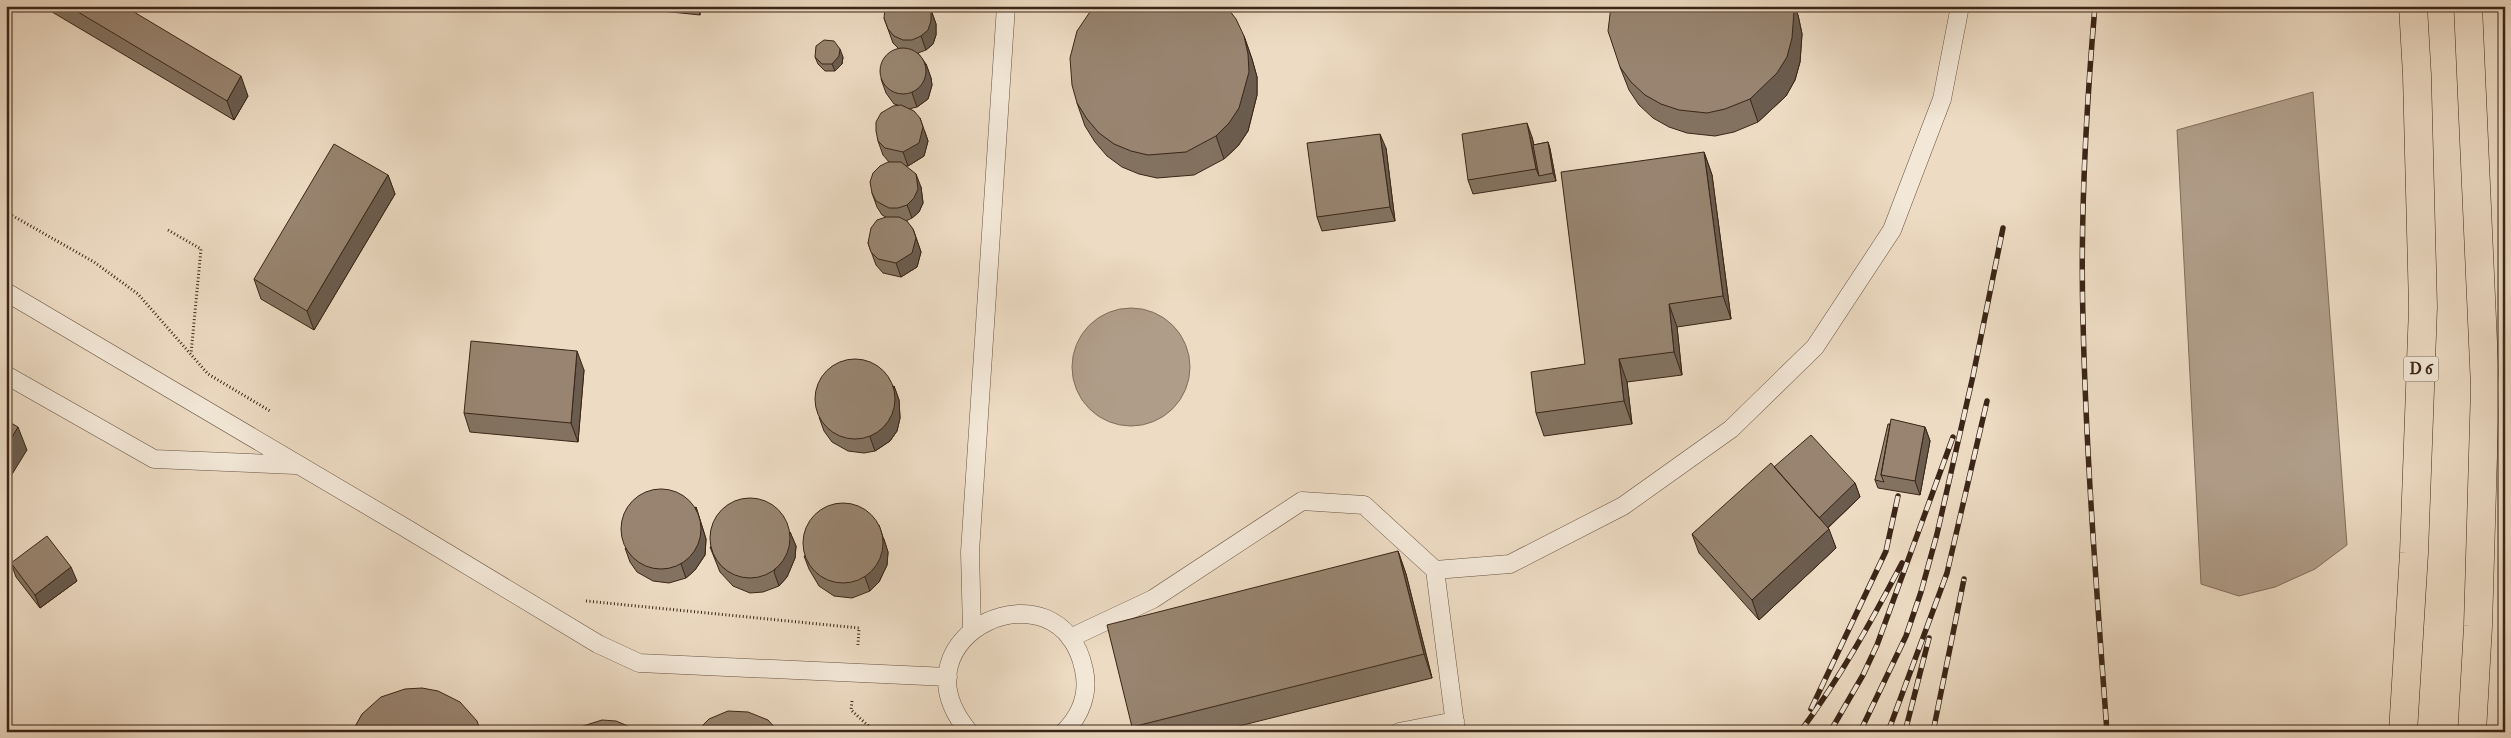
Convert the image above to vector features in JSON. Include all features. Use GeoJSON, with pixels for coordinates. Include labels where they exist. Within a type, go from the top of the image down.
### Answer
{"type":"FeatureCollection","features":[{"type":"Feature","properties":{"kind":"highway","name":"D 6"},"geometry":{"type":"LineString","coordinates":[[2403,732],[2414,553],[2423,307],[2417,75],[2413,6]]}},
{"type":"Feature","properties":{"kind":"highway"},"geometry":{"type":"LineString","coordinates":[[2468,6],[2485,387],[2478,626],[2472,732]]}},
{"type":"Feature","properties":{"kind":"lane"},"geometry":{"type":"LineString","coordinates":[[972,630],[970,552],[1006,6]]}},
{"type":"Feature","properties":{"kind":"lane"},"geometry":{"type":"LineString","coordinates":[[1435,570],[1510,564],[1623,506],[1731,429],[1815,348],[1892,230],[1942,99],[1960,6]]}},
{"type":"Feature","properties":{"kind":"lane"},"geometry":{"type":"LineString","coordinates":[[6,292],[598,644],[639,663],[948,677]]}},
{"type":"Feature","properties":{"kind":"lane"},"geometry":{"type":"LineString","coordinates":[[6,375],[154,460],[298,465]]}},
{"type":"Feature","properties":{"kind":"lane"},"geometry":{"type":"LineString","coordinates":[[1070,638],[1153,599],[1302,501],[1364,505],[1435,570],[1456,726],[1399,732]]}},
{"type":"Feature","properties":{"kind":"lane"},"geometry":{"type":"LineString","coordinates":[[969,732],[958,719],[950,699],[948,677],[952,659],[960,644],[972,630],[990,618],[1012,613],[1033,615],[1054,623],[1070,638],[1082,657],[1086,679],[1084,702],[1074,722],[1064,732]]}},
{"type":"Feature","properties":{"kind":"path"},"geometry":{"type":"LineString","coordinates":[[6,212],[94,262],[138,294],[208,374],[276,415]]}},
{"type":"Feature","properties":{"kind":"path"},"geometry":{"type":"LineString","coordinates":[[168,230],[201,249],[191,354]]}},
{"type":"Feature","properties":{"kind":"path"},"geometry":{"type":"LineString","coordinates":[[583,601],[859,628],[851,710],[875,732]]}},
{"type":"Feature","properties":{"kind":"shaded area"},"geometry":{"type":"Polygon","coordinates":[[[2313,92],[2347,545],[2315,569],[2275,587],[2239,596],[2201,584],[2177,130],[2313,92]]]}},
{"type":"Feature","properties":{"kind":"shaded area"},"geometry":{"type":"Polygon","coordinates":[[[1131,308],[1154,312],[1173,325],[1186,344],[1190,367],[1186,390],[1173,409],[1154,422],[1131,426],[1108,422],[1089,409],[1076,390],[1072,367],[1076,344],[1089,325],[1108,312],[1131,308]]]}},
{"type":"Feature","properties":{"kind":"building"},"geometry":{"type":"Polygon","coordinates":[[[68,6],[124,6],[241,76],[227,101],[68,6]]]}},
{"type":"Feature","properties":{"kind":"building"},"geometry":{"type":"Polygon","coordinates":[[[887,6],[929,6],[931,21],[928,30],[912,40],[903,40],[894,36],[888,29],[884,18],[887,6]]]}},
{"type":"Feature","properties":{"kind":"building"},"geometry":{"type":"Polygon","coordinates":[[[1094,6],[1226,6],[1236,19],[1244,36],[1249,72],[1239,108],[1229,123],[1216,136],[1186,152],[1148,155],[1114,144],[1099,133],[1077,103],[1072,85],[1070,58],[1077,31],[1094,6]]]}},
{"type":"Feature","properties":{"kind":"building"},"geometry":{"type":"Polygon","coordinates":[[[1611,6],[1793,6],[1792,38],[1787,57],[1777,73],[1750,99],[1725,109],[1707,113],[1679,110],[1661,104],[1645,95],[1631,82],[1620,67],[1608,31],[1611,6]]]}},
{"type":"Feature","properties":{"kind":"building"},"geometry":{"type":"Polygon","coordinates":[[[824,40],[834,41],[840,49],[839,56],[832,64],[822,64],[815,57],[816,46],[824,40]]]}},
{"type":"Feature","properties":{"kind":"building"},"geometry":{"type":"Polygon","coordinates":[[[908,48],[920,54],[925,62],[925,80],[920,88],[912,93],[898,94],[886,88],[881,80],[880,66],[886,54],[894,49],[908,48]]]}},
{"type":"Feature","properties":{"kind":"building"},"geometry":{"type":"Polygon","coordinates":[[[901,105],[914,111],[920,118],[923,127],[919,143],[903,152],[885,148],[878,141],[876,131],[876,122],[881,113],[893,106],[901,105]]]}},
{"type":"Feature","properties":{"kind":"building"},"geometry":{"type":"Polygon","coordinates":[[[1527,123],[1536,169],[1468,180],[1462,134],[1527,123]]]}},
{"type":"Feature","properties":{"kind":"building"},"geometry":{"type":"Polygon","coordinates":[[[1380,134],[1390,207],[1317,217],[1307,143],[1380,134]]]}},
{"type":"Feature","properties":{"kind":"building"},"geometry":{"type":"Polygon","coordinates":[[[1548,142],[1553,173],[1539,176],[1533,145],[1548,142]]]}},
{"type":"Feature","properties":{"kind":"building"},"geometry":{"type":"Polygon","coordinates":[[[334,144],[388,175],[307,311],[254,279],[334,144]]]}},
{"type":"Feature","properties":{"kind":"building"},"geometry":{"type":"Polygon","coordinates":[[[1704,152],[1723,296],[1669,304],[1674,352],[1619,359],[1624,401],[1536,413],[1531,372],[1585,364],[1561,172],[1704,152]]]}},
{"type":"Feature","properties":{"kind":"building"},"geometry":{"type":"Polygon","coordinates":[[[888,162],[901,162],[916,174],[918,189],[914,198],[907,205],[898,208],[889,208],[876,201],[872,193],[870,182],[873,173],[880,166],[888,162]]]}},
{"type":"Feature","properties":{"kind":"building"},"geometry":{"type":"Polygon","coordinates":[[[886,217],[899,217],[907,221],[913,229],[916,238],[912,253],[896,263],[878,259],[871,252],[868,243],[871,228],[877,220],[886,217]]]}},
{"type":"Feature","properties":{"kind":"building"},"geometry":{"type":"Polygon","coordinates":[[[471,341],[577,351],[571,423],[464,413],[471,341]]]}},
{"type":"Feature","properties":{"kind":"building"},"geometry":{"type":"Polygon","coordinates":[[[855,359],[870,362],[883,371],[892,384],[895,399],[892,414],[883,427],[870,436],[855,439],[840,436],[827,427],[818,414],[815,399],[818,384],[827,371],[840,362],[855,359]]]}},
{"type":"Feature","properties":{"kind":"building"},"geometry":{"type":"Polygon","coordinates":[[[1891,419],[1925,427],[1915,481],[1881,475],[1891,419]]]}},
{"type":"Feature","properties":{"kind":"building"},"geometry":{"type":"Polygon","coordinates":[[[6,420],[18,427],[6,447],[6,420]]]}},
{"type":"Feature","properties":{"kind":"building"},"geometry":{"type":"Polygon","coordinates":[[[1888,424],[1890,424],[1881,475],[1884,482],[1875,480],[1888,424]]]}},
{"type":"Feature","properties":{"kind":"building"},"geometry":{"type":"Polygon","coordinates":[[[1811,435],[1855,483],[1819,518],[1774,467],[1811,435]]]}},
{"type":"Feature","properties":{"kind":"building"},"geometry":{"type":"Polygon","coordinates":[[[1771,463],[1829,529],[1752,600],[1692,534],[1771,463]]]}},
{"type":"Feature","properties":{"kind":"building"},"geometry":{"type":"Polygon","coordinates":[[[661,489],[676,492],[689,501],[698,514],[701,529],[698,544],[689,557],[676,566],[661,569],[646,566],[633,557],[624,544],[621,529],[624,514],[633,501],[646,492],[661,489]]]}},
{"type":"Feature","properties":{"kind":"building"},"geometry":{"type":"Polygon","coordinates":[[[750,498],[765,501],[778,510],[787,523],[790,538],[787,553],[778,566],[765,575],[750,578],[735,575],[722,566],[713,553],[710,538],[713,523],[722,510],[735,501],[750,498]]]}},
{"type":"Feature","properties":{"kind":"building"},"geometry":{"type":"Polygon","coordinates":[[[843,503],[858,506],[871,515],[880,528],[883,543],[880,558],[871,571],[858,580],[843,583],[828,580],[815,571],[806,558],[803,543],[806,528],[815,515],[828,506],[843,503]]]}},
{"type":"Feature","properties":{"kind":"building"},"geometry":{"type":"Polygon","coordinates":[[[47,536],[71,567],[35,595],[11,563],[47,536]]]}},
{"type":"Feature","properties":{"kind":"building"},"geometry":{"type":"Polygon","coordinates":[[[1398,551],[1424,654],[1132,727],[1107,625],[1398,551]]]}},
{"type":"Feature","properties":{"kind":"building"},"geometry":{"type":"Polygon","coordinates":[[[422,688],[438,691],[460,702],[477,721],[481,732],[352,732],[362,714],[381,697],[405,689],[422,688]]]}},
{"type":"Feature","properties":{"kind":"building"},"geometry":{"type":"Polygon","coordinates":[[[728,711],[748,712],[768,720],[779,732],[696,732],[709,719],[728,711]]]}},
{"type":"Feature","properties":{"kind":"building"},"geometry":{"type":"Polygon","coordinates":[[[602,720],[616,721],[635,729],[637,732],[578,732],[583,726],[602,720]]]}},
{"type":"Feature","properties":{"kind":"railway"},"geometry":{"type":"LineString","coordinates":[[2095,6],[2084,163],[2082,281],[2089,474],[2107,732]]}},
{"type":"Feature","properties":{"kind":"railway"},"geometry":{"type":"LineString","coordinates":[[1860,732],[1906,636],[1921,592],[1937,534],[1973,376],[2003,228]]}},
{"type":"Feature","properties":{"kind":"railway"},"geometry":{"type":"LineString","coordinates":[[1888,732],[1947,573],[1987,401]]}},
{"type":"Feature","properties":{"kind":"railway"},"geometry":{"type":"LineString","coordinates":[[1830,732],[1863,675],[1877,645],[1953,437]]}},
{"type":"Feature","properties":{"kind":"railway"},"geometry":{"type":"LineString","coordinates":[[1811,709],[1886,551],[1898,496]]}},
{"type":"Feature","properties":{"kind":"railway"},"geometry":{"type":"LineString","coordinates":[[1800,732],[1854,649],[1902,563]]}},
{"type":"Feature","properties":{"kind":"railway"},"geometry":{"type":"LineString","coordinates":[[1933,732],[1964,579]]}},
{"type":"Feature","properties":{"kind":"railway"},"geometry":{"type":"LineString","coordinates":[[1905,732],[1929,638]]}}]}
